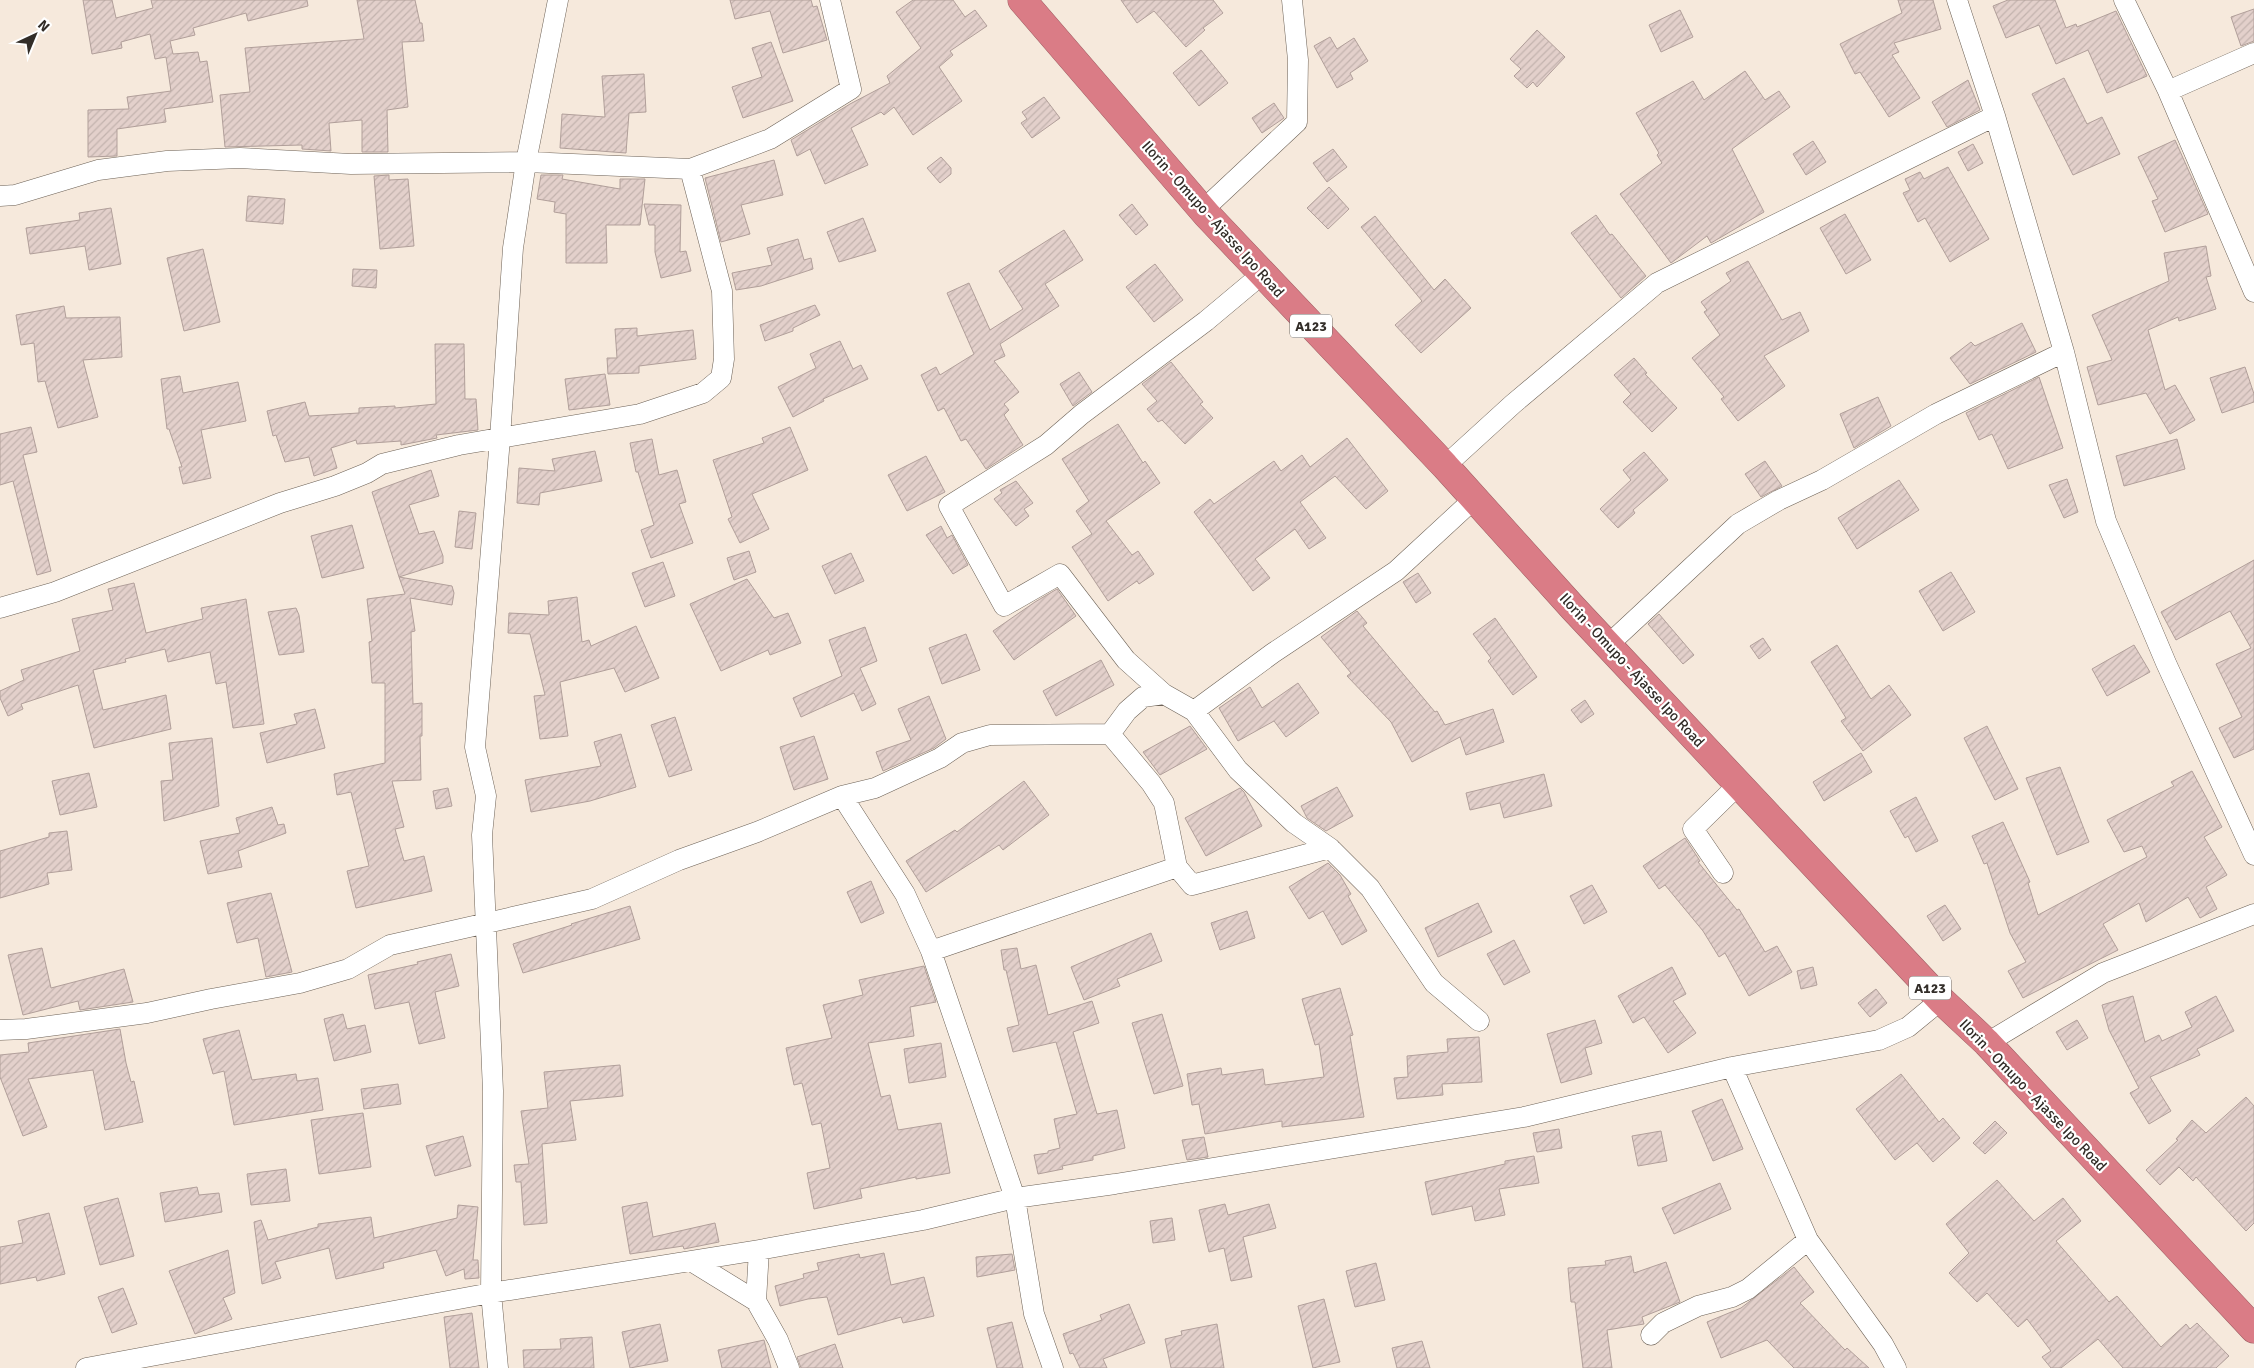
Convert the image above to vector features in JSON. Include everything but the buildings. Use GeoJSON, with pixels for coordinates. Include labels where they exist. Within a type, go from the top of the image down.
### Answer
{"type":"FeatureCollection","features":[{"type":"Feature","properties":{"kind":"highway","name":"Ilorin - Omupo - Ajasse Ipo Road"},"geometry":{"type":"LineString","coordinates":[[1022,0],[1261,275],[1445,466],[1608,646],[1941,1000],[1987,1044],[2254,1329]]}},
{"type":"Feature","properties":{"kind":"street"},"geometry":{"type":"LineString","coordinates":[[498,1368],[491,1293],[493,1091],[482,835],[486,796],[475,747],[513,248],[526,162],[558,0]]}},
{"type":"Feature","properties":{"kind":"street"},"geometry":{"type":"LineString","coordinates":[[0,196],[15,194],[98,170],[167,162],[240,158],[351,164],[526,162],[690,169],[770,139],[851,89],[830,0]]}},
{"type":"Feature","properties":{"kind":"street"},"geometry":{"type":"LineString","coordinates":[[1203,210],[1297,122],[1298,60],[1292,0]]}},
{"type":"Feature","properties":{"kind":"street"},"geometry":{"type":"LineString","coordinates":[[1957,0],[1995,116],[2064,352],[2106,521],[2166,663],[2254,855]]}},
{"type":"Feature","properties":{"kind":"street"},"geometry":{"type":"LineString","coordinates":[[2124,0],[2168,91],[2254,292]]}},
{"type":"Feature","properties":{"kind":"street"},"geometry":{"type":"LineString","coordinates":[[2168,91],[2254,53]]}},
{"type":"Feature","properties":{"kind":"street"},"geometry":{"type":"LineString","coordinates":[[1445,466],[1513,404],[1657,283],[1995,116]]}},
{"type":"Feature","properties":{"kind":"street"},"geometry":{"type":"LineString","coordinates":[[0,608],[55,592],[280,503],[335,486],[367,473],[382,464],[406,457],[500,438],[640,414],[703,393],[721,378],[724,359],[722,291],[690,169]]}},
{"type":"Feature","properties":{"kind":"street"},"geometry":{"type":"LineString","coordinates":[[1261,275],[1206,321],[1089,408],[1046,445],[950,506],[1004,606],[1060,574],[1126,660],[1164,694],[1194,711],[1238,770],[1294,823],[1330,848],[1370,888],[1434,983],[1479,1021]]}},
{"type":"Feature","properties":{"kind":"street"},"geometry":{"type":"LineString","coordinates":[[1608,646],[1738,524],[1780,500],[1822,480],[1936,414],[2064,352]]}},
{"type":"Feature","properties":{"kind":"street"},"geometry":{"type":"LineString","coordinates":[[1194,711],[1273,653],[1396,571],[1474,500]]}},
{"type":"Feature","properties":{"kind":"street"},"geometry":{"type":"LineString","coordinates":[[1110,734],[1127,711],[1143,697],[1164,694]]}},
{"type":"Feature","properties":{"kind":"street"},"geometry":{"type":"LineString","coordinates":[[0,1030],[26,1029],[147,1013],[300,983],[348,969],[390,945],[592,899],[679,860],[757,832],[842,796],[875,788],[940,758],[962,743],[990,735],[1110,734]]}},
{"type":"Feature","properties":{"kind":"street"},"geometry":{"type":"LineString","coordinates":[[1110,734],[1164,803],[1178,867],[1192,885],[1330,848]]}},
{"type":"Feature","properties":{"kind":"street"},"geometry":{"type":"LineString","coordinates":[[1723,873],[1693,829],[1739,784]]}},
{"type":"Feature","properties":{"kind":"street"},"geometry":{"type":"LineString","coordinates":[[842,796],[905,894],[931,951],[1015,1198],[1034,1314],[1053,1368]]}},
{"type":"Feature","properties":{"kind":"street"},"geometry":{"type":"LineString","coordinates":[[931,951],[1178,867]]}},
{"type":"Feature","properties":{"kind":"street"},"geometry":{"type":"LineString","coordinates":[[1987,1044],[2103,974],[2254,914]]}},
{"type":"Feature","properties":{"kind":"street"},"geometry":{"type":"LineString","coordinates":[[86,1368],[491,1293],[759,1250],[923,1220],[1015,1198],[1115,1184],[1524,1117],[1732,1067],[1878,1040],[1908,1027],[1941,1000]]}},
{"type":"Feature","properties":{"kind":"street"},"geometry":{"type":"LineString","coordinates":[[1732,1067],[1808,1240],[1883,1344],[1896,1368]]}},
{"type":"Feature","properties":{"kind":"street"},"geometry":{"type":"LineString","coordinates":[[1651,1335],[1663,1323],[1698,1306],[1732,1297],[1748,1289],[1808,1240]]}},
{"type":"Feature","properties":{"kind":"street"},"geometry":{"type":"LineString","coordinates":[[756,1301],[759,1250]]}},
{"type":"Feature","properties":{"kind":"street"},"geometry":{"type":"LineString","coordinates":[[691,1260],[756,1301],[778,1340],[789,1368]]}}]}
